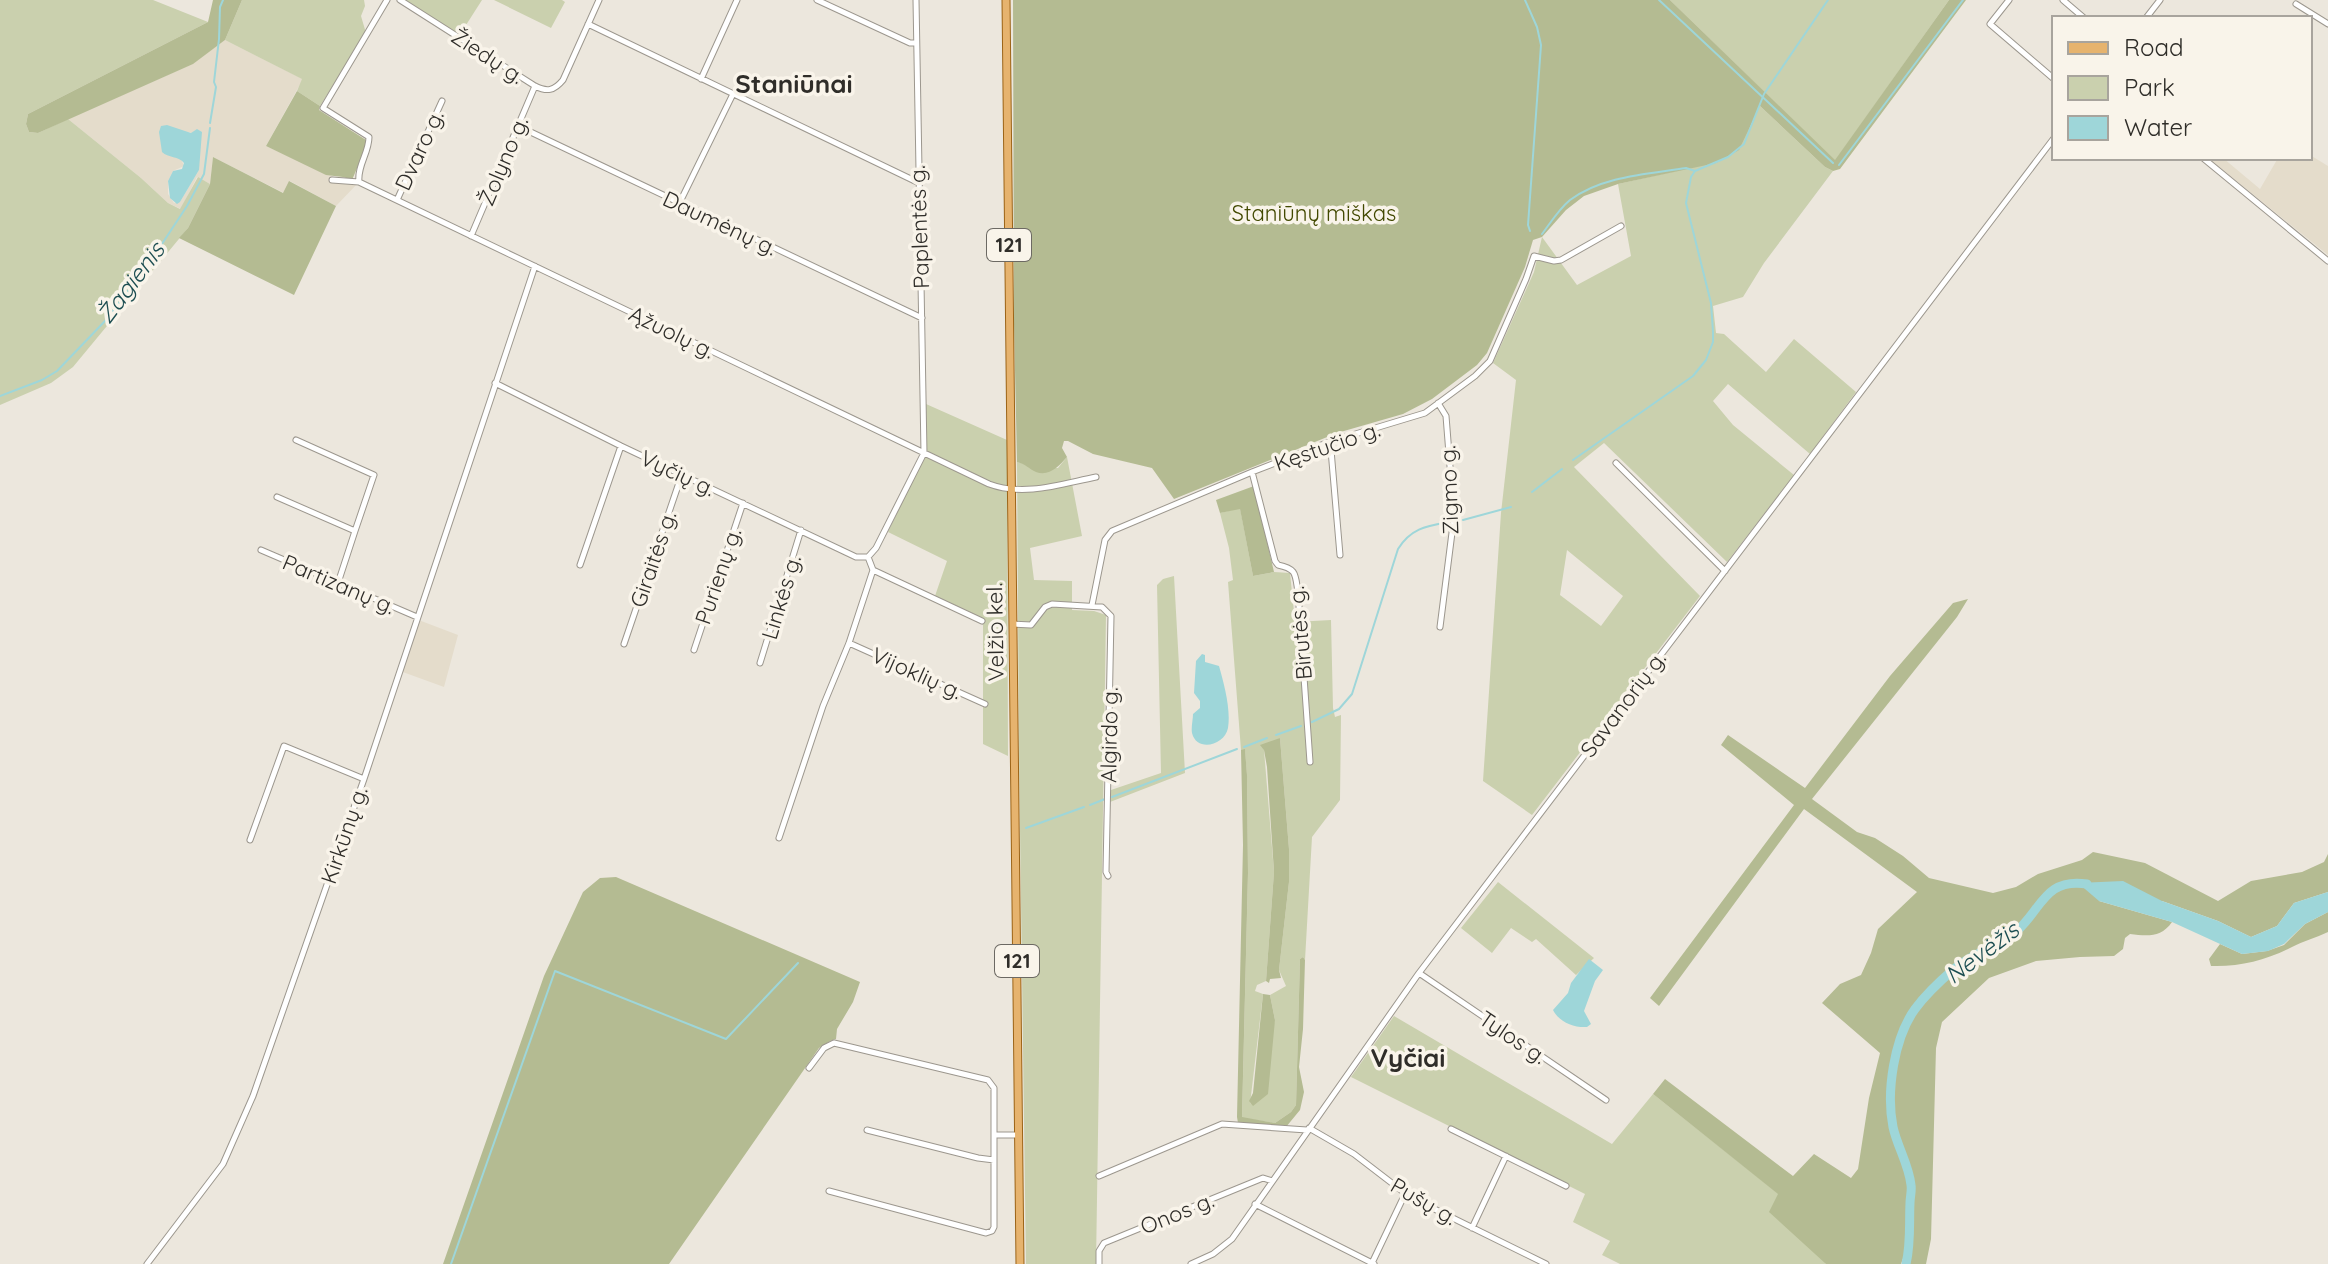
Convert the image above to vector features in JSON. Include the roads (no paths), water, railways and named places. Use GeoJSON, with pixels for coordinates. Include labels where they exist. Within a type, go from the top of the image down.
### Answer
{"type":"FeatureCollection","features":[{"type":"Feature","properties":{"kind":"main road","name":"Velžio kel."},"geometry":{"type":"LineString","coordinates":[[1006,0],[1020,1264]]}},
{"type":"Feature","properties":{"kind":"street"},"geometry":{"type":"LineString","coordinates":[[359,182],[358,174],[370,143],[369,137],[323,108],[387,0]]}},
{"type":"Feature","properties":{"kind":"street","name":"Žiedų g."},"geometry":{"type":"LineString","coordinates":[[400,0],[535,86]]}},
{"type":"Feature","properties":{"kind":"street"},"geometry":{"type":"LineString","coordinates":[[535,86],[549,91],[560,84],[599,0]]}},
{"type":"Feature","properties":{"kind":"street"},"geometry":{"type":"LineString","coordinates":[[701,79],[737,0]]}},
{"type":"Feature","properties":{"kind":"street"},"geometry":{"type":"LineString","coordinates":[[817,0],[916,43]]}},
{"type":"Feature","properties":{"kind":"street","name":"Paplentės g."},"geometry":{"type":"LineString","coordinates":[[916,0],[924,453]]}},
{"type":"Feature","properties":{"kind":"street"},"geometry":{"type":"LineString","coordinates":[[2009,0],[1990,24],[2052,77]]}},
{"type":"Feature","properties":{"kind":"street"},"geometry":{"type":"LineString","coordinates":[[2063,0],[2082,16]]}},
{"type":"Feature","properties":{"kind":"street"},"geometry":{"type":"LineString","coordinates":[[2148,16],[2160,0]]}},
{"type":"Feature","properties":{"kind":"street"},"geometry":{"type":"LineString","coordinates":[[2296,4],[2328,24]]}},
{"type":"Feature","properties":{"kind":"street"},"geometry":{"type":"LineString","coordinates":[[588,24],[917,182]]}},
{"type":"Feature","properties":{"kind":"street","name":"Žolyno g."},"geometry":{"type":"LineString","coordinates":[[471,236],[535,86]]}},
{"type":"Feature","properties":{"kind":"street"},"geometry":{"type":"LineString","coordinates":[[679,204],[733,94]]}},
{"type":"Feature","properties":{"kind":"street","name":"Dvaro g."},"geometry":{"type":"LineString","coordinates":[[397,200],[442,101]]}},
{"type":"Feature","properties":{"kind":"street","name":"Daumėnų g."},"geometry":{"type":"LineString","coordinates":[[518,126],[922,318]]}},
{"type":"Feature","properties":{"kind":"street","name":"Savanorių g."},"geometry":{"type":"LineString","coordinates":[[1191,1264],[1213,1254],[1232,1239],[1419,973],[2052,141]]}},
{"type":"Feature","properties":{"kind":"street"},"geometry":{"type":"LineString","coordinates":[[2205,160],[2328,261]]}},
{"type":"Feature","properties":{"kind":"street","name":"Ąžuolų g."},"geometry":{"type":"LineString","coordinates":[[332,180],[359,182],[989,484],[1011,489]]}},
{"type":"Feature","properties":{"kind":"street","name":"Kęstučio g."},"geometry":{"type":"LineString","coordinates":[[1092,605],[1105,540],[1112,531],[1329,442],[1425,413],[1490,361],[1534,256],[1561,260],[1621,226]]}},
{"type":"Feature","properties":{"kind":"street"},"geometry":{"type":"LineString","coordinates":[[495,383],[535,266]]}},
{"type":"Feature","properties":{"kind":"street","name":"Vyčių g."},"geometry":{"type":"LineString","coordinates":[[495,383],[856,557],[868,557]]}},
{"type":"Feature","properties":{"kind":"street","name":"Kirkūnų g."},"geometry":{"type":"LineString","coordinates":[[147,1264],[205,1190],[223,1164],[237,1135],[364,779],[495,383]]}},
{"type":"Feature","properties":{"kind":"street","name":"Zigmo g."},"geometry":{"type":"LineString","coordinates":[[1438,403],[1446,416],[1454,517],[1440,627]]}},
{"type":"Feature","properties":{"kind":"street"},"geometry":{"type":"LineString","coordinates":[[296,440],[374,475],[338,583]]}},
{"type":"Feature","properties":{"kind":"street"},"geometry":{"type":"LineString","coordinates":[[1329,442],[1340,555]]}},
{"type":"Feature","properties":{"kind":"street"},"geometry":{"type":"LineString","coordinates":[[580,565],[621,446]]}},
{"type":"Feature","properties":{"kind":"street"},"geometry":{"type":"LineString","coordinates":[[779,838],[873,570],[868,557],[876,548],[924,453]]}},
{"type":"Feature","properties":{"kind":"street"},"geometry":{"type":"LineString","coordinates":[[1616,463],[1725,571]]}},
{"type":"Feature","properties":{"kind":"street","name":"Birutės g."},"geometry":{"type":"LineString","coordinates":[[1252,472],[1275,561],[1295,573],[1310,762]]}},
{"type":"Feature","properties":{"kind":"street","name":"Giraitės g."},"geometry":{"type":"LineString","coordinates":[[624,644],[682,474]]}},
{"type":"Feature","properties":{"kind":"street"},"geometry":{"type":"LineString","coordinates":[[1011,489],[1029,490],[1096,477]]}},
{"type":"Feature","properties":{"kind":"street"},"geometry":{"type":"LineString","coordinates":[[277,497],[355,531]]}},
{"type":"Feature","properties":{"kind":"street","name":"Purienų g."},"geometry":{"type":"LineString","coordinates":[[694,650],[743,503]]}},
{"type":"Feature","properties":{"kind":"street","name":"Linkės g."},"geometry":{"type":"LineString","coordinates":[[760,663],[801,530]]}},
{"type":"Feature","properties":{"kind":"street","name":"Partizanų g."},"geometry":{"type":"LineString","coordinates":[[261,550],[417,617]]}},
{"type":"Feature","properties":{"kind":"street"},"geometry":{"type":"LineString","coordinates":[[873,570],[982,621]]}},
{"type":"Feature","properties":{"kind":"street"},"geometry":{"type":"LineString","coordinates":[[1013,624],[1031,625],[1045,607],[1052,604],[1092,605]]}},
{"type":"Feature","properties":{"kind":"street","name":"Algirdo g."},"geometry":{"type":"LineString","coordinates":[[1092,605],[1106,609],[1112,621],[1108,876]]}},
{"type":"Feature","properties":{"kind":"street","name":"Vijoklių g."},"geometry":{"type":"LineString","coordinates":[[849,643],[985,704]]}},
{"type":"Feature","properties":{"kind":"street"},"geometry":{"type":"LineString","coordinates":[[250,840],[284,746],[364,779]]}},
{"type":"Feature","properties":{"kind":"street","name":"Tylos g."},"geometry":{"type":"LineString","coordinates":[[1419,973],[1606,1100]]}},
{"type":"Feature","properties":{"kind":"street"},"geometry":{"type":"LineString","coordinates":[[809,1068],[824,1048],[834,1043],[992,1082],[994,1088],[994,1227],[989,1233],[829,1191]]}},
{"type":"Feature","properties":{"kind":"street"},"geometry":{"type":"LineString","coordinates":[[1099,1176],[1222,1124],[1308,1129]]}},
{"type":"Feature","properties":{"kind":"street","name":"Pušų g."},"geometry":{"type":"LineString","coordinates":[[1308,1129],[1354,1154],[1405,1194],[1546,1264]]}},
{"type":"Feature","properties":{"kind":"street"},"geometry":{"type":"LineString","coordinates":[[1451,1129],[1566,1186]]}},
{"type":"Feature","properties":{"kind":"street"},"geometry":{"type":"LineString","coordinates":[[867,1130],[994,1160]]}},
{"type":"Feature","properties":{"kind":"street"},"geometry":{"type":"LineString","coordinates":[[995,1135],[1018,1135]]}},
{"type":"Feature","properties":{"kind":"street"},"geometry":{"type":"LineString","coordinates":[[1472,1228],[1506,1156]]}},
{"type":"Feature","properties":{"kind":"street","name":"Onos g."},"geometry":{"type":"LineString","coordinates":[[1099,1264],[1099,1251],[1104,1243],[1263,1178],[1272,1181]]}},
{"type":"Feature","properties":{"kind":"street"},"geometry":{"type":"LineString","coordinates":[[1255,1204],[1373,1264],[1405,1194]]}},
{"type":"Feature","properties":{"kind":"water"},"geometry":{"type":"Polygon","coordinates":[[[161,126],[191,133],[197,129],[202,132],[199,170],[177,204],[170,198],[168,181],[173,171],[182,169],[184,163],[162,152],[159,132],[161,126]]]}},
{"type":"Feature","properties":{"kind":"water"},"geometry":{"type":"Polygon","coordinates":[[[1202,654],[1205,655],[1205,662],[1219,666],[1229,721],[1222,739],[1205,745],[1195,739],[1192,731],[1193,714],[1200,708],[1200,701],[1194,693],[1196,661],[1202,654]]]}},
{"type":"Feature","properties":{"kind":"water"},"geometry":{"type":"Polygon","coordinates":[[[2123,881],[2162,901],[2218,921],[2251,937],[2277,926],[2294,903],[2328,892],[2328,912],[2305,924],[2284,944],[2268,951],[2242,954],[2172,922],[2099,901],[2078,883],[2123,881]]]}},
{"type":"Feature","properties":{"kind":"water"},"geometry":{"type":"Polygon","coordinates":[[[1589,959],[1603,970],[1595,981],[1584,1011],[1591,1024],[1587,1027],[1577,1026],[1563,1021],[1553,1010],[1568,993],[1571,983],[1589,959]]]}},
{"type":"Feature","properties":{"kind":"waterway","name":"Žagienis"},"geometry":{"type":"LineString","coordinates":[[210,123],[223,0]]}},
{"type":"Feature","properties":{"kind":"waterway"},"geometry":{"type":"LineString","coordinates":[[1525,0],[1541,45],[1530,231]]}},
{"type":"Feature","properties":{"kind":"waterway"},"geometry":{"type":"LineString","coordinates":[[1659,0],[1833,163]]}},
{"type":"Feature","properties":{"kind":"waterway"},"geometry":{"type":"LineString","coordinates":[[1573,460],[1693,376],[1706,360],[1713,342],[1711,303],[1686,203],[1691,177],[1695,171],[1728,157],[1744,144],[1764,94],[1828,0]]}},
{"type":"Feature","properties":{"kind":"waterway"},"geometry":{"type":"LineString","coordinates":[[1839,165],[1963,0]]}},
{"type":"Feature","properties":{"kind":"waterway","name":"Žagienis"},"geometry":{"type":"LineString","coordinates":[[0,396],[57,371],[105,321],[187,206],[204,174],[210,128]]}},
{"type":"Feature","properties":{"kind":"waterway"},"geometry":{"type":"LineString","coordinates":[[1542,234],[1570,200],[1596,186],[1641,174],[1686,168],[1695,171]]}},
{"type":"Feature","properties":{"kind":"waterway"},"geometry":{"type":"LineString","coordinates":[[1532,492],[1562,469]]}},
{"type":"Feature","properties":{"kind":"waterway"},"geometry":{"type":"LineString","coordinates":[[1463,520],[1511,507]]}},
{"type":"Feature","properties":{"kind":"waterway"},"geometry":{"type":"LineString","coordinates":[[1312,722],[1339,709],[1352,694],[1398,549],[1414,532],[1449,522]]}},
{"type":"Feature","properties":{"kind":"waterway"},"geometry":{"type":"LineString","coordinates":[[1276,735],[1301,726]]}},
{"type":"Feature","properties":{"kind":"waterway"},"geometry":{"type":"LineString","coordinates":[[1244,747],[1267,738]]}},
{"type":"Feature","properties":{"kind":"waterway"},"geometry":{"type":"LineString","coordinates":[[1112,797],[1237,749]]}},
{"type":"Feature","properties":{"kind":"waterway"},"geometry":{"type":"LineString","coordinates":[[1090,805],[1105,799]]}},
{"type":"Feature","properties":{"kind":"waterway"},"geometry":{"type":"LineString","coordinates":[[1026,828],[1084,807]]}},
{"type":"Feature","properties":{"kind":"waterway","name":"Nevėžis"},"geometry":{"type":"LineString","coordinates":[[1906,1264],[1911,1187],[1893,1127],[1891,1082],[1897,1050],[1908,1021],[1919,1003],[1944,978],[1968,959],[2012,935],[2051,892],[2072,883],[2087,884]]}},
{"type":"Feature","properties":{"kind":"waterway"},"geometry":{"type":"LineString","coordinates":[[451,1264],[555,971],[726,1039],[798,963]]}},
{"type":"Feature","properties":{"kind":"district","name":"Staniūnai"},"geometry":{"type":"Point","coordinates":[794,84]}},
{"type":"Feature","properties":{"kind":"district","name":"Vyčiai"},"geometry":{"type":"Point","coordinates":[1408,1058]}},
{"type":"Feature","properties":{"kind":"park label","name":"Staniūnų miškas"},"geometry":{"type":"Point","coordinates":[1314,213]}}]}
